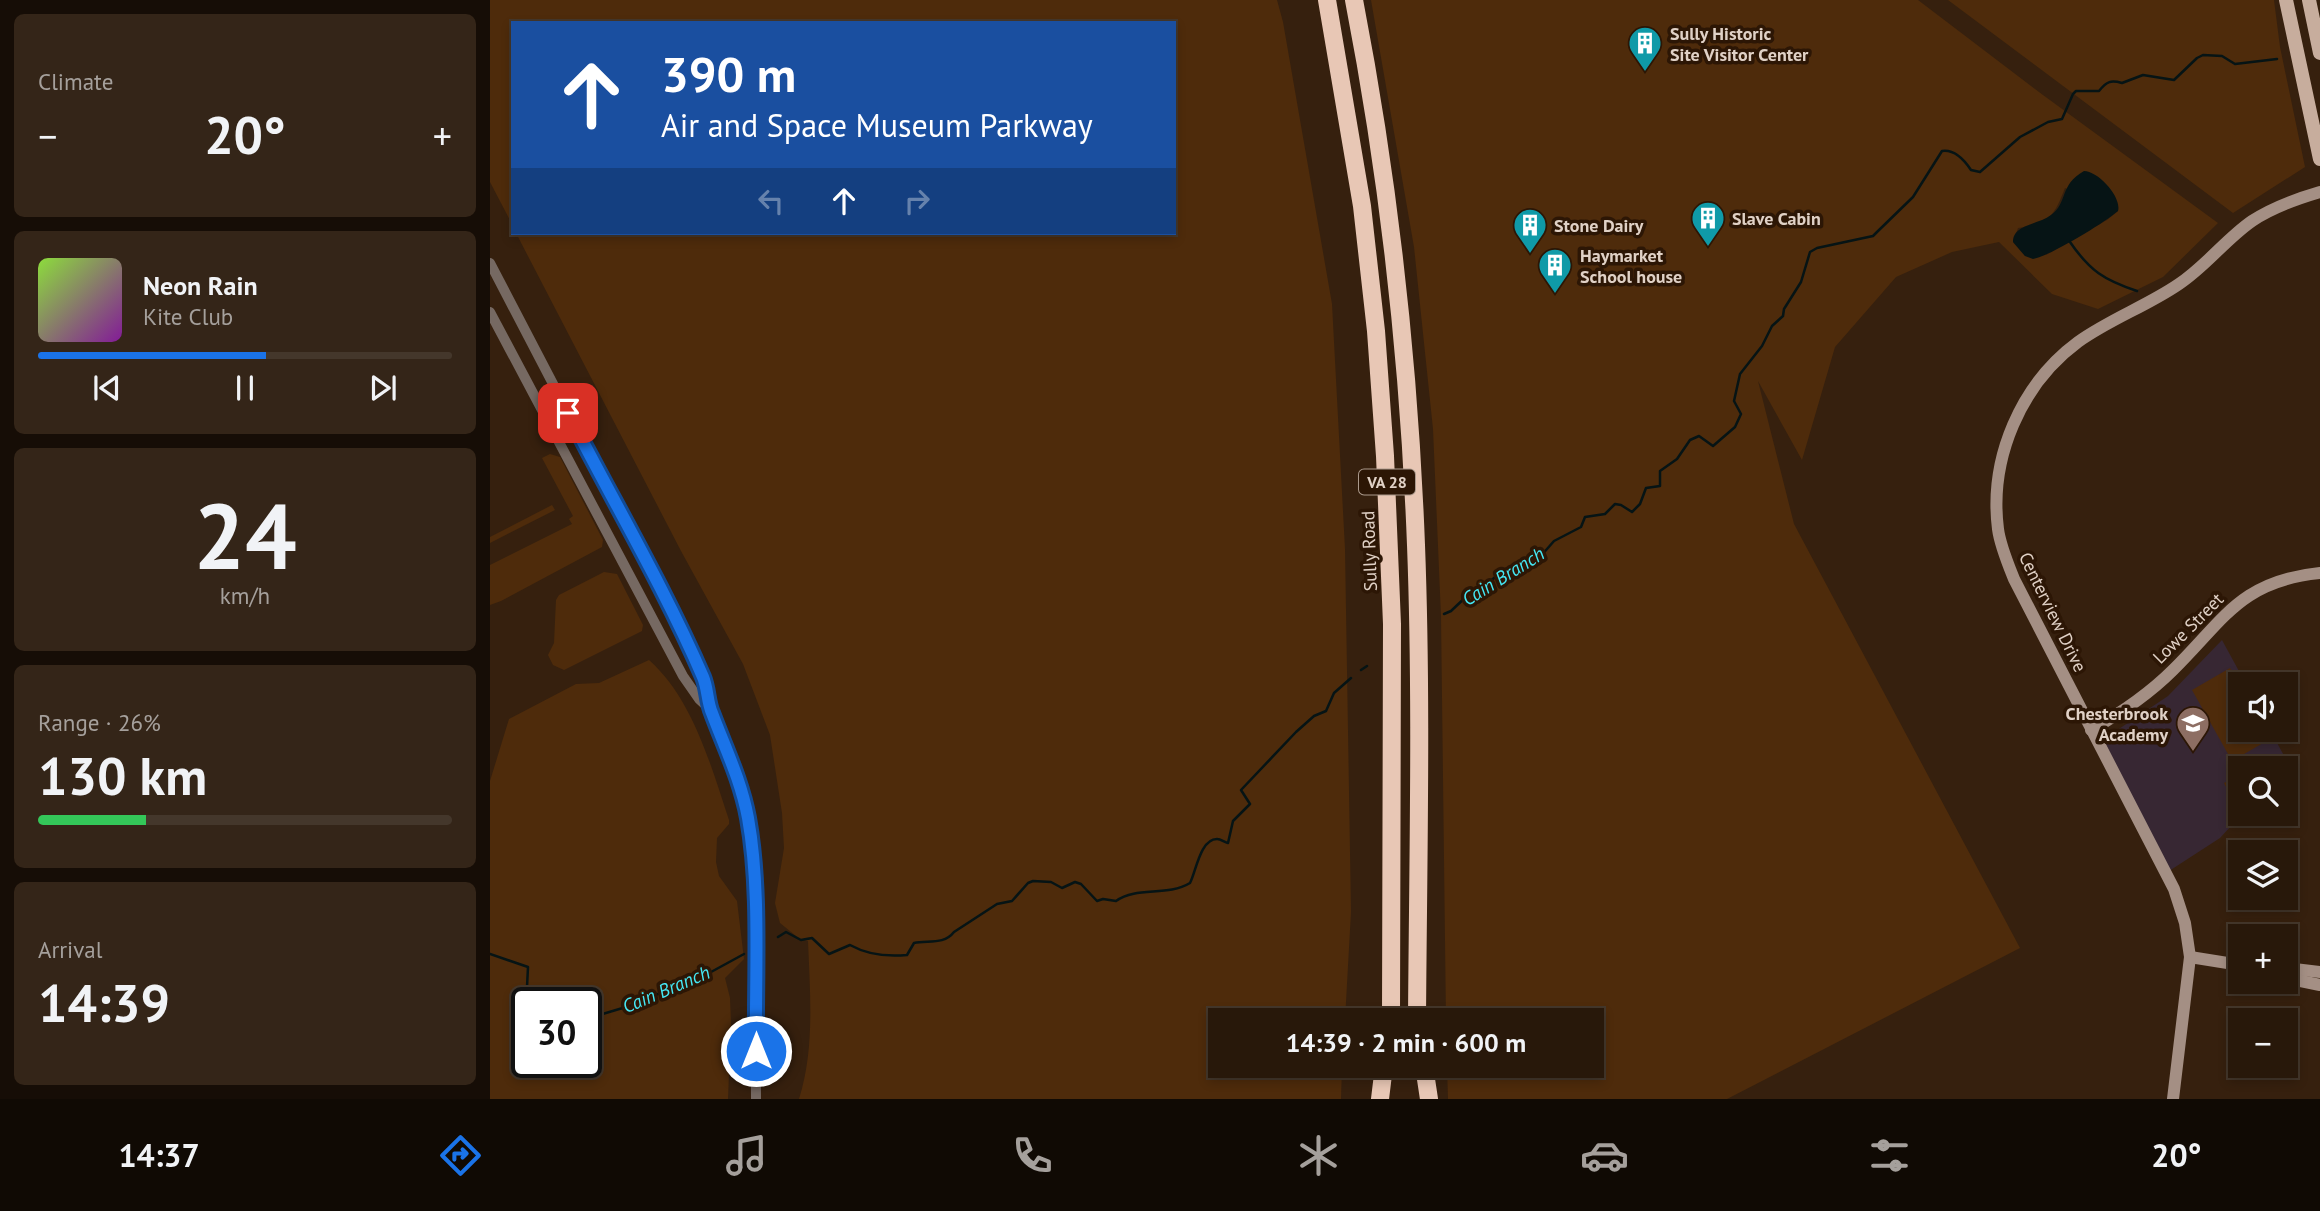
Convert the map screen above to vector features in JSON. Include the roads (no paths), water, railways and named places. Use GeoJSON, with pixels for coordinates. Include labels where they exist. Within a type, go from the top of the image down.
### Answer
{"type":"FeatureCollection","features":[{"type":"Feature","properties":{"kind":"highway"},"geometry":{"type":"LineString","coordinates":[[1316,0],[1338,118],[1356,164]]}},
{"type":"Feature","properties":{"kind":"highway","name":"Sully Road"},"geometry":{"type":"LineString","coordinates":[[1327,0],[1356,164],[1377,341],[1390,540],[1390,1008]]}},
{"type":"Feature","properties":{"kind":"highway","name":"VA 28"},"geometry":{"type":"LineString","coordinates":[[1354,0],[1394,260],[1412,467],[1418,630],[1418,1008]]}},
{"type":"Feature","properties":{"kind":"highway"},"geometry":{"type":"LineString","coordinates":[[1362,0],[1364,54]]}},
{"type":"Feature","properties":{"kind":"highway"},"geometry":{"type":"LineString","coordinates":[[1380,1099],[1383,1078]]}},
{"type":"Feature","properties":{"kind":"highway"},"geometry":{"type":"LineString","coordinates":[[1391,1078],[1392,1099]]}},
{"type":"Feature","properties":{"kind":"highway"},"geometry":{"type":"LineString","coordinates":[[1417,1078],[1417,1099]]}},
{"type":"Feature","properties":{"kind":"highway"},"geometry":{"type":"LineString","coordinates":[[1426,1078],[1429,1099]]}},
{"type":"Feature","properties":{"kind":"main road"},"geometry":{"type":"LineString","coordinates":[[2286,0],[2320,159]]}},
{"type":"Feature","properties":{"kind":"main road"},"geometry":{"type":"LineString","coordinates":[[2309,0],[2320,53]]}},
{"type":"Feature","properties":{"kind":"street","name":"Centerview Drive"},"geometry":{"type":"LineString","coordinates":[[2172,1099],[2190,957],[2185,923],[2174,889],[2014,579],[1998,529],[1998,470],[2011,428],[2048,369],[2080,340],[2164,295],[2253,221],[2284,204],[2320,192]]}},
{"type":"Feature","properties":{"kind":"street"},"geometry":{"type":"LineString","coordinates":[[490,263],[677,624],[709,694],[710,710],[737,773],[755,869],[757,1099]]}},
{"type":"Feature","properties":{"kind":"street"},"geometry":{"type":"LineString","coordinates":[[490,313],[683,676],[710,710]]}},
{"type":"Feature","properties":{"kind":"street","name":"Lowe Street"},"geometry":{"type":"LineString","coordinates":[[2091,730],[2149,692],[2245,597],[2290,578],[2320,573]]}},
{"type":"Feature","properties":{"kind":"street"},"geometry":{"type":"LineString","coordinates":[[2190,957],[2228,963]]}},
{"type":"Feature","properties":{"kind":"street"},"geometry":{"type":"LineString","coordinates":[[2298,969],[2320,972]]}},
{"type":"Feature","properties":{"kind":"street"},"geometry":{"type":"LineString","coordinates":[[2298,980],[2320,985]]}},
{"type":"Feature","properties":{"kind":"waterway","name":"Cain Branch"},"geometry":{"type":"LineString","coordinates":[[1444,614],[1494,578],[1540,557],[1554,541],[1581,527],[1585,517],[1605,514],[1615,504],[1632,512],[1640,504],[1646,488],[1660,486],[1660,471],[1677,459],[1690,440],[1699,436],[1713,446],[1735,427],[1741,414],[1734,401],[1740,374],[1762,346],[1772,326],[1783,316],[1784,309],[1801,282],[1810,252],[1817,248],[1873,236],[1913,197],[1942,151],[1955,154],[1971,170],[1980,172],[2020,137],[2048,122],[2062,119],[2076,91],[2099,91],[2109,82],[2122,83],[2143,75],[2174,80],[2203,55],[2222,56],[2235,64],[2277,59]]}},
{"type":"Feature","properties":{"kind":"waterway"},"geometry":{"type":"LineString","coordinates":[[2070,242],[2099,273],[2115,283],[2137,291]]}},
{"type":"Feature","properties":{"kind":"waterway","name":"Cain Branch"},"geometry":{"type":"LineString","coordinates":[[1361,670],[1367,666]]}},
{"type":"Feature","properties":{"kind":"waterway","name":"Cain Branch"},"geometry":{"type":"LineString","coordinates":[[778,937],[786,932],[801,940],[812,938],[829,954],[850,945],[877,954],[907,955],[914,943],[946,939],[997,904],[1012,901],[1033,881],[1051,882],[1062,888],[1075,882],[1081,884],[1097,901],[1116,901],[1124,896],[1172,890],[1190,883],[1206,844],[1217,839],[1228,843],[1233,821],[1250,804],[1241,790],[1296,732],[1314,716],[1326,711],[1334,693],[1351,678]]}},
{"type":"Feature","properties":{"kind":"waterway","name":"Cain Branch"},"geometry":{"type":"LineString","coordinates":[[490,954],[528,967],[527,987]]}},
{"type":"Feature","properties":{"kind":"waterway","name":"Cain Branch"},"geometry":{"type":"LineString","coordinates":[[602,1014],[646,1001],[680,981],[700,978],[744,954]]}},
{"type":"Feature","properties":{"kind":"place","name":"Sully Historic Site Visitor Center"},"geometry":{"type":"Point","coordinates":[1645,73]}},
{"type":"Feature","properties":{"kind":"place","name":"Slave Cabin"},"geometry":{"type":"Point","coordinates":[1708,248]}},
{"type":"Feature","properties":{"kind":"place","name":"Stone Dairy"},"geometry":{"type":"Point","coordinates":[1530,255]}},
{"type":"Feature","properties":{"kind":"place","name":"Haymarket School house"},"geometry":{"type":"Point","coordinates":[1555,295]}},
{"type":"Feature","properties":{"kind":"place","name":"Chesterbrook Academy"},"geometry":{"type":"Point","coordinates":[2193,753]}}]}
